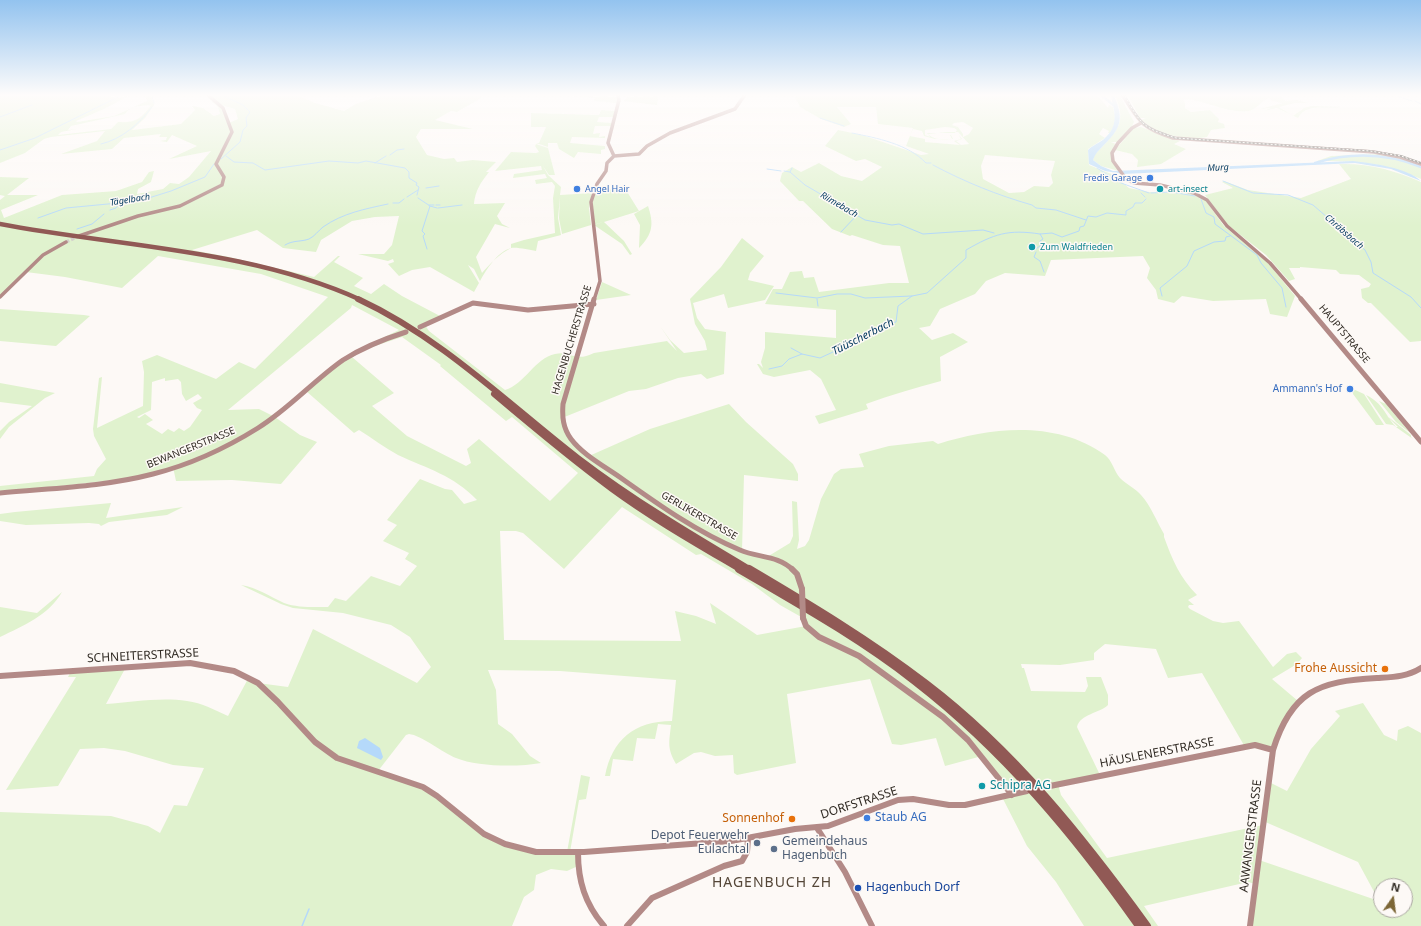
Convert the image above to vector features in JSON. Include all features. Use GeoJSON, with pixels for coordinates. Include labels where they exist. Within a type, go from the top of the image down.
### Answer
{"type":"FeatureCollection","features":[{"type":"Feature","properties":{"kind":"highway"},"geometry":{"type":"LineString","coordinates":[[0,225],[83,242],[220,262],[278,274],[312,284],[350,299],[411,330],[465,369],[558,448],[616,492],[680,534],[853,637],[895,666],[940,701],[995,750],[1039,796],[1093,862],[1140,926]]}},
{"type":"Feature","properties":{"kind":"highway"},"geometry":{"type":"LineString","coordinates":[[0,225],[87,240],[220,259],[273,270],[349,294],[410,326],[459,360],[572,454],[627,494],[683,530],[835,620],[890,656],[947,700],[997,744],[1044,793],[1095,854],[1147,926]]}},
{"type":"Feature","properties":{"kind":"street"},"geometry":{"type":"LineString","coordinates":[[79,236],[145,214],[180,206],[222,185],[225,181],[225,176],[216,164],[217,159],[229,139]]}},
{"type":"Feature","properties":{"kind":"street"},"geometry":{"type":"LineString","coordinates":[[609,139],[608,143],[614,156],[639,154],[647,146],[659,139]]}},
{"type":"Feature","properties":{"kind":"street","name":"HAUPTSTRASSE"},"geometry":{"type":"LineString","coordinates":[[1122,139],[1112,153],[1113,160],[1124,176],[1134,183],[1160,185],[1203,197],[1227,226],[1270,263],[1421,442]]}},
{"type":"Feature","properties":{"kind":"street"},"geometry":{"type":"LineString","coordinates":[[1182,139],[1374,152],[1396,156],[1421,164]]}},
{"type":"Feature","properties":{"kind":"street","name":"HAGENBUCHERSTRASSE"},"geometry":{"type":"LineString","coordinates":[[562,417],[565,396],[600,281],[591,202],[597,184],[606,171],[607,164],[614,156]]}},
{"type":"Feature","properties":{"kind":"street"},"geometry":{"type":"LineString","coordinates":[[0,297],[43,255],[60,244],[66,242]]}},
{"type":"Feature","properties":{"kind":"street"},"geometry":{"type":"LineString","coordinates":[[420,327],[437,321],[466,305],[473,303],[528,310],[594,304]]}},
{"type":"Feature","properties":{"kind":"street","name":"BEWANGERSTRASSE"},"geometry":{"type":"LineString","coordinates":[[0,493],[140,477],[214,451],[242,437],[275,417],[330,371],[357,352],[406,332]]}},
{"type":"Feature","properties":{"kind":"street","name":"GERLIKERSTRASSE"},"geometry":{"type":"LineString","coordinates":[[562,417],[563,425],[570,439],[589,456],[671,513],[713,538],[742,551],[786,563],[798,574],[802,589],[804,618],[809,629],[817,636],[857,655],[944,718],[982,756],[1012,795]]}},
{"type":"Feature","properties":{"kind":"street","name":"SCHNEITERSTRASSE"},"geometry":{"type":"LineString","coordinates":[[1,676],[190,663],[214,665],[234,671],[248,677],[263,688],[318,745],[338,758],[401,778],[424,788],[436,795],[473,827],[506,844],[543,852],[578,852],[748,839]]}},
{"type":"Feature","properties":{"kind":"street"},"geometry":{"type":"LineString","coordinates":[[1273,750],[1277,732],[1290,710],[1298,701],[1315,689],[1342,680],[1403,676],[1421,668]]}},
{"type":"Feature","properties":{"kind":"street","name":"HÄUSLENERSTRASSE"},"geometry":{"type":"LineString","coordinates":[[1045,787],[1255,745],[1273,750]]}},
{"type":"Feature","properties":{"kind":"street","name":"AAWANGERSTRASSE"},"geometry":{"type":"LineString","coordinates":[[1250,926],[1273,750]]}},
{"type":"Feature","properties":{"kind":"street"},"geometry":{"type":"LineString","coordinates":[[1012,795],[1027,791]]}},
{"type":"Feature","properties":{"kind":"street","name":"DORFSTRASSE"},"geometry":{"type":"LineString","coordinates":[[748,839],[783,831],[817,828],[834,824],[879,805],[900,799],[913,798],[943,804],[958,805],[1012,795]]}},
{"type":"Feature","properties":{"kind":"street"},"geometry":{"type":"LineString","coordinates":[[817,828],[845,872],[872,926]]}},
{"type":"Feature","properties":{"kind":"street"},"geometry":{"type":"LineString","coordinates":[[627,926],[652,898],[724,866],[742,861],[748,852],[748,839]]}},
{"type":"Feature","properties":{"kind":"street"},"geometry":{"type":"LineString","coordinates":[[578,852],[578,876],[582,892],[589,907],[604,926]]}},
{"type":"Feature","properties":{"kind":"green space"},"geometry":{"type":"Polygon","coordinates":[[[0,139],[44,139],[25,153],[0,163],[0,139]]]}},
{"type":"Feature","properties":{"kind":"green space"},"geometry":{"type":"Polygon","coordinates":[[[98,139],[123,139],[112,149],[61,154],[98,139]]]}},
{"type":"Feature","properties":{"kind":"green space"},"geometry":{"type":"Polygon","coordinates":[[[166,139],[169,139],[167,142],[160,141],[166,139]]]}},
{"type":"Feature","properties":{"kind":"green space"},"geometry":{"type":"Polygon","coordinates":[[[182,139],[417,139],[427,155],[444,159],[454,158],[457,162],[473,160],[496,162],[486,172],[489,172],[479,187],[474,204],[505,203],[497,216],[502,224],[510,228],[495,224],[476,257],[482,273],[494,261],[480,281],[474,269],[468,265],[479,283],[474,292],[430,267],[412,270],[399,276],[388,264],[394,262],[393,259],[388,261],[358,254],[384,254],[392,245],[399,216],[375,217],[352,221],[321,240],[316,252],[283,248],[257,230],[192,250],[314,277],[338,256],[340,256],[334,262],[363,278],[354,286],[371,294],[384,284],[402,296],[440,316],[425,325],[429,331],[505,390],[512,387],[542,360],[555,354],[560,353],[582,357],[594,353],[667,341],[677,351],[660,326],[670,340],[684,353],[707,350],[705,341],[695,324],[690,299],[721,267],[742,238],[764,256],[750,273],[748,280],[774,286],[765,300],[728,308],[724,294],[693,303],[697,318],[705,329],[726,332],[724,374],[707,379],[701,374],[678,378],[646,389],[629,391],[562,418],[566,432],[589,456],[650,429],[729,404],[746,422],[793,464],[798,474],[798,481],[744,475],[742,551],[767,557],[790,543],[793,536],[792,501],[797,502],[799,540],[797,549],[805,546],[809,540],[821,499],[834,474],[841,469],[864,467],[859,454],[889,446],[933,441],[938,444],[958,438],[980,434],[1023,430],[1066,436],[1086,444],[1105,455],[1120,478],[1145,499],[1154,514],[1164,534],[1173,561],[1186,582],[1197,595],[1188,600],[1194,605],[1189,605],[1188,607],[1213,621],[1223,623],[1239,621],[1273,667],[1287,654],[1296,652],[1302,658],[1297,664],[1272,679],[1298,701],[1273,750],[1245,747],[1202,673],[1168,678],[1156,649],[1105,644],[1094,653],[1094,660],[1060,665],[1021,664],[1022,668],[1024,668],[1031,691],[1085,692],[1088,686],[1086,677],[1101,677],[1108,695],[1108,705],[1086,716],[1077,727],[1100,775],[1058,784],[1061,795],[1107,858],[1263,825],[1259,860],[1373,899],[1373,918],[1413,918],[1413,878],[1373,878],[1373,890],[1358,862],[1263,821],[1269,782],[1287,791],[1311,749],[1340,716],[1335,711],[1363,703],[1384,735],[1397,741],[1398,730],[1408,726],[1421,733],[1421,926],[1250,926],[1255,884],[1248,882],[1144,906],[1158,926],[1084,926],[1056,882],[1027,846],[1002,797],[1011,795],[982,756],[945,766],[936,738],[901,745],[892,744],[870,679],[787,694],[796,763],[737,775],[734,773],[733,755],[715,756],[701,752],[694,753],[676,764],[671,754],[669,745],[671,725],[658,724],[655,739],[637,738],[633,761],[613,759],[610,776],[605,776],[608,763],[613,752],[627,735],[646,725],[672,721],[676,680],[560,671],[488,670],[496,690],[498,724],[512,734],[530,756],[541,763],[521,765],[486,765],[465,761],[451,756],[420,737],[409,734],[406,735],[378,771],[424,788],[489,836],[527,849],[567,852],[581,775],[590,777],[586,799],[579,800],[570,852],[578,852],[578,866],[567,871],[551,869],[536,875],[534,890],[524,897],[512,926],[0,926],[0,812],[111,816],[148,826],[160,833],[174,805],[187,806],[204,768],[173,765],[125,751],[104,748],[80,749],[58,786],[6,790],[76,677],[68,677],[71,671],[126,667],[106,704],[146,700],[177,700],[198,703],[228,716],[249,677],[258,683],[288,687],[313,629],[417,683],[431,667],[410,637],[391,625],[343,613],[293,608],[241,585],[258,590],[284,603],[295,606],[312,607],[328,607],[335,598],[346,601],[371,576],[400,586],[417,566],[405,559],[409,553],[383,541],[397,525],[387,520],[420,479],[445,489],[452,490],[464,504],[477,500],[468,491],[449,478],[398,455],[359,430],[354,433],[306,391],[355,351],[399,330],[352,305],[351,308],[228,410],[259,409],[275,417],[300,435],[317,442],[281,484],[232,480],[176,481],[173,467],[140,477],[0,493],[0,486],[94,476],[97,469],[106,459],[94,436],[93,429],[99,378],[102,377],[97,428],[143,406],[144,372],[142,361],[157,355],[216,379],[239,362],[255,369],[328,297],[261,274],[158,256],[122,288],[65,277],[26,272],[0,297],[0,200],[5,196],[0,195],[0,177],[29,178],[7,195],[38,195],[1,210],[4,218],[62,195],[116,191],[142,182],[149,172],[154,171],[151,182],[138,189],[137,194],[163,189],[170,183],[179,184],[189,177],[211,151],[169,159],[197,146],[182,139]],[[402,337],[366,349],[352,357],[394,393],[372,406],[407,436],[466,466],[471,463],[467,449],[479,439],[550,501],[578,473],[512,417],[506,421],[440,366],[441,365],[402,337]],[[165,378],[152,382],[151,410],[137,417],[139,418],[145,414],[153,420],[146,424],[162,434],[168,429],[174,432],[179,428],[184,431],[190,427],[202,410],[197,408],[193,403],[202,398],[198,394],[186,401],[182,394],[181,382],[178,379],[165,381],[165,378]],[[622,507],[564,569],[523,533],[516,531],[500,531],[504,640],[681,641],[675,611],[696,616],[716,624],[710,603],[757,635],[806,626],[803,618],[780,605],[752,584],[701,554],[696,555],[622,507]]]}},
{"type":"Feature","properties":{"kind":"green space"},"geometry":{"type":"Polygon","coordinates":[[[541,139],[571,139],[570,143],[605,146],[605,149],[601,150],[601,154],[578,152],[574,158],[559,149],[557,143],[548,143],[548,147],[536,143],[539,143],[541,139]]]}},
{"type":"Feature","properties":{"kind":"green space"},"geometry":{"type":"Polygon","coordinates":[[[831,139],[874,139],[921,155],[929,154],[906,146],[909,139],[925,139],[925,142],[960,145],[954,141],[961,139],[956,141],[961,145],[969,144],[965,139],[1103,139],[1088,149],[1089,165],[1114,175],[1129,188],[1149,192],[1189,193],[1206,201],[1224,226],[1268,263],[1295,296],[1287,317],[1270,314],[1266,299],[1213,301],[1182,296],[1174,303],[1158,299],[1156,290],[1147,278],[1150,268],[1143,256],[1051,260],[1045,276],[1005,273],[986,281],[975,294],[940,309],[930,326],[919,328],[932,340],[953,333],[968,342],[940,357],[941,381],[866,404],[868,409],[819,424],[815,416],[836,410],[821,379],[810,370],[774,377],[763,374],[757,364],[763,368],[761,362],[765,348],[765,332],[836,338],[836,310],[765,304],[773,289],[782,289],[790,272],[802,271],[804,278],[814,277],[819,292],[889,283],[909,283],[900,246],[883,245],[852,235],[850,236],[832,229],[803,201],[799,201],[780,181],[782,173],[792,167],[801,172],[819,163],[841,176],[862,181],[882,167],[865,159],[856,161],[825,146],[831,139]],[[985,155],[981,166],[983,179],[1009,193],[1024,192],[1034,186],[1049,187],[1053,183],[1051,175],[1055,161],[985,155]]]}},
{"type":"Feature","properties":{"kind":"green space"},"geometry":{"type":"Polygon","coordinates":[[[1109,139],[1120,139],[1117,142],[1111,142],[1116,144],[1111,155],[1119,171],[1101,166],[1093,160],[1095,154],[1109,139]]]}},
{"type":"Feature","properties":{"kind":"green space"},"geometry":{"type":"Polygon","coordinates":[[[1124,139],[1175,139],[1180,141],[1174,144],[1186,149],[1161,164],[1137,167],[1138,160],[1132,154],[1115,150],[1124,139]]]}},
{"type":"Feature","properties":{"kind":"green space"},"geometry":{"type":"Polygon","coordinates":[[[536,144],[548,148],[555,175],[549,175],[543,166],[548,175],[561,187],[560,195],[592,193],[589,208],[591,225],[562,234],[559,218],[560,197],[558,218],[561,235],[538,241],[536,251],[511,248],[511,244],[555,233],[553,198],[555,186],[552,182],[536,184],[535,180],[547,178],[545,174],[513,178],[514,174],[542,170],[541,166],[495,171],[511,152],[539,152],[535,146],[536,144]]]}},
{"type":"Feature","properties":{"kind":"green space"},"geometry":{"type":"Polygon","coordinates":[[[1379,154],[1392,156],[1421,166],[1421,179],[1407,173],[1382,166],[1345,161],[1317,161],[1331,156],[1379,154]]]}},
{"type":"Feature","properties":{"kind":"green space"},"geometry":{"type":"Polygon","coordinates":[[[1339,164],[1381,168],[1421,182],[1421,341],[1410,342],[1371,303],[1368,303],[1362,298],[1361,289],[1369,287],[1371,284],[1359,275],[1340,274],[1336,270],[1300,267],[1289,268],[1295,279],[1289,281],[1266,255],[1229,226],[1205,195],[1233,188],[1222,182],[1224,181],[1248,190],[1301,198],[1351,179],[1339,164]]]}},
{"type":"Feature","properties":{"kind":"green space"},"geometry":{"type":"Polygon","coordinates":[[[596,189],[626,190],[639,211],[604,222],[624,241],[632,254],[630,255],[622,244],[594,225],[603,222],[593,225],[592,202],[596,189]]]}},
{"type":"Feature","properties":{"kind":"green space"},"geometry":{"type":"Polygon","coordinates":[[[648,206],[651,218],[650,233],[639,248],[640,225],[634,214],[648,206]]]}},
{"type":"Feature","properties":{"kind":"green space"},"geometry":{"type":"Polygon","coordinates":[[[511,248],[503,253],[494,261],[501,253],[511,248]]]}},
{"type":"Feature","properties":{"kind":"green space"},"geometry":{"type":"Polygon","coordinates":[[[602,282],[631,295],[596,300],[602,282]]]}},
{"type":"Feature","properties":{"kind":"green space"},"geometry":{"type":"Polygon","coordinates":[[[0,309],[90,316],[56,346],[0,341],[0,309]]]}},
{"type":"Feature","properties":{"kind":"green space"},"geometry":{"type":"Polygon","coordinates":[[[0,383],[55,393],[45,398],[9,427],[0,439],[0,431],[9,422],[32,406],[0,402],[0,383]]]}},
{"type":"Feature","properties":{"kind":"green space"},"geometry":{"type":"Polygon","coordinates":[[[1353,389],[1364,394],[1384,425],[1376,425],[1353,394],[1353,389]]]}},
{"type":"Feature","properties":{"kind":"green space"},"geometry":{"type":"Polygon","coordinates":[[[1366,395],[1372,398],[1388,417],[1411,435],[1413,439],[1393,425],[1386,424],[1366,395]]]}},
{"type":"Feature","properties":{"kind":"green space"},"geometry":{"type":"Polygon","coordinates":[[[1379,401],[1386,404],[1410,433],[1396,422],[1379,401]]]}},
{"type":"Feature","properties":{"kind":"green space"},"geometry":{"type":"Polygon","coordinates":[[[111,503],[106,518],[183,507],[167,515],[109,522],[101,526],[99,524],[89,523],[26,525],[0,521],[0,514],[111,503]]]}},
{"type":"Feature","properties":{"kind":"green space"},"geometry":{"type":"Polygon","coordinates":[[[62,592],[50,607],[35,619],[0,637],[0,607],[37,613],[62,592]]]}},
{"type":"Feature","properties":{"kind":"water","name":"Murg"},"geometry":{"type":"Polygon","coordinates":[[[1104,139],[1109,139],[1093,160],[1101,166],[1113,171],[1353,161],[1399,169],[1415,176],[1421,181],[1391,169],[1355,163],[1123,174],[1105,171],[1089,164],[1088,150],[1104,139]]]}},
{"type":"Feature","properties":{"kind":"water"},"geometry":{"type":"Polygon","coordinates":[[[365,738],[380,748],[383,757],[381,760],[357,748],[359,741],[365,738]]]}},
{"type":"Feature","properties":{"kind":"waterway"},"geometry":{"type":"LineString","coordinates":[[0,150],[31,139]]}},
{"type":"Feature","properties":{"kind":"waterway"},"geometry":{"type":"LineString","coordinates":[[101,144],[114,139]]}},
{"type":"Feature","properties":{"kind":"waterway","name":"Tägelbach"},"geometry":{"type":"LineString","coordinates":[[221,159],[240,142],[241,139]]}},
{"type":"Feature","properties":{"kind":"waterway"},"geometry":{"type":"LineString","coordinates":[[879,139],[901,146],[919,156],[926,163],[931,163]]}},
{"type":"Feature","properties":{"kind":"waterway"},"geometry":{"type":"LineString","coordinates":[[390,155],[397,150],[404,149]]}},
{"type":"Feature","properties":{"kind":"waterway"},"geometry":{"type":"LineString","coordinates":[[226,156],[234,162],[253,163],[265,170],[329,161],[358,163],[366,161],[375,163]]}},
{"type":"Feature","properties":{"kind":"waterway"},"geometry":{"type":"LineString","coordinates":[[375,163],[386,156]]}},
{"type":"Feature","properties":{"kind":"waterway"},"geometry":{"type":"LineString","coordinates":[[1315,163],[1342,157],[1368,156],[1395,159],[1421,167]]}},
{"type":"Feature","properties":{"kind":"waterway"},"geometry":{"type":"LineString","coordinates":[[375,163],[405,168],[409,172],[409,178],[417,183],[416,185],[419,187],[417,195]]}},
{"type":"Feature","properties":{"kind":"waterway","name":"Tägelbach"},"geometry":{"type":"LineString","coordinates":[[38,218],[66,208],[139,201],[171,191],[205,177],[214,164]]}},
{"type":"Feature","properties":{"kind":"waterway"},"geometry":{"type":"LineString","coordinates":[[933,165],[981,188],[1032,205],[1036,208],[1056,210],[1086,220]]}},
{"type":"Feature","properties":{"kind":"waterway","name":"Riimebach"},"geometry":{"type":"LineString","coordinates":[[790,172],[792,168]]}},
{"type":"Feature","properties":{"kind":"waterway"},"geometry":{"type":"LineString","coordinates":[[1097,168],[1121,183],[1149,193]]}},
{"type":"Feature","properties":{"kind":"waterway","name":"Riimebach"},"geometry":{"type":"LineString","coordinates":[[767,169],[781,171]]}},
{"type":"Feature","properties":{"kind":"waterway","name":"Riimebach"},"geometry":{"type":"LineString","coordinates":[[784,171],[790,172]]}},
{"type":"Feature","properties":{"kind":"waterway","name":"Riimebach"},"geometry":{"type":"LineString","coordinates":[[790,172],[805,185],[857,215]]}},
{"type":"Feature","properties":{"kind":"waterway"},"geometry":{"type":"LineString","coordinates":[[1110,176],[1122,178]]}},
{"type":"Feature","properties":{"kind":"waterway","name":"Chräbsbach"},"geometry":{"type":"LineString","coordinates":[[1223,181],[1253,193],[1288,195],[1313,205],[1365,250],[1371,262],[1373,273],[1411,297],[1421,308]]}},
{"type":"Feature","properties":{"kind":"waterway"},"geometry":{"type":"LineString","coordinates":[[426,188],[439,186]]}},
{"type":"Feature","properties":{"kind":"waterway"},"geometry":{"type":"LineString","coordinates":[[407,197],[418,190]]}},
{"type":"Feature","properties":{"kind":"waterway"},"geometry":{"type":"LineString","coordinates":[[1151,193],[1169,192]]}},
{"type":"Feature","properties":{"kind":"waterway"},"geometry":{"type":"LineString","coordinates":[[1171,192],[1195,196]]}},
{"type":"Feature","properties":{"kind":"waterway"},"geometry":{"type":"LineString","coordinates":[[1141,193],[1145,197]]}},
{"type":"Feature","properties":{"kind":"waterway"},"geometry":{"type":"LineString","coordinates":[[418,198],[430,206]]}},
{"type":"Feature","properties":{"kind":"waterway"},"geometry":{"type":"LineString","coordinates":[[393,203],[399,203],[404,199]]}},
{"type":"Feature","properties":{"kind":"waterway"},"geometry":{"type":"LineString","coordinates":[[1040,234],[1052,233],[1062,237],[1079,231],[1080,227],[1084,226],[1088,216],[1096,217],[1107,213],[1126,215],[1126,211],[1133,207],[1135,203],[1142,203],[1146,199]]}},
{"type":"Feature","properties":{"kind":"waterway"},"geometry":{"type":"LineString","coordinates":[[1201,199],[1206,213],[1214,217],[1215,224],[1257,255],[1261,263],[1282,288],[1286,307]]}},
{"type":"Feature","properties":{"kind":"waterway"},"geometry":{"type":"LineString","coordinates":[[110,210],[116,208],[120,203]]}},
{"type":"Feature","properties":{"kind":"waterway"},"geometry":{"type":"LineString","coordinates":[[285,245],[291,242],[309,239],[323,227],[338,218],[388,204]]}},
{"type":"Feature","properties":{"kind":"waterway"},"geometry":{"type":"LineString","coordinates":[[429,205],[434,205]]}},
{"type":"Feature","properties":{"kind":"waterway"},"geometry":{"type":"LineString","coordinates":[[438,208],[462,205]]}},
{"type":"Feature","properties":{"kind":"waterway"},"geometry":{"type":"LineString","coordinates":[[427,249],[423,236],[425,234],[422,231],[430,206]]}},
{"type":"Feature","properties":{"kind":"waterway"},"geometry":{"type":"LineString","coordinates":[[430,206],[437,208]]}},
{"type":"Feature","properties":{"kind":"waterway"},"geometry":{"type":"LineString","coordinates":[[77,229],[92,224],[104,214]]}},
{"type":"Feature","properties":{"kind":"waterway"},"geometry":{"type":"LineString","coordinates":[[841,232],[857,215]]}},
{"type":"Feature","properties":{"kind":"waterway","name":"Riimebach"},"geometry":{"type":"LineString","coordinates":[[857,215],[865,220],[892,225],[899,224],[923,234],[983,230],[994,233]]}},
{"type":"Feature","properties":{"kind":"waterway","name":"Tüüscherbach"},"geometry":{"type":"LineString","coordinates":[[912,296],[927,293],[966,258],[966,250],[985,240],[1002,234],[1019,232],[1040,234]]}},
{"type":"Feature","properties":{"kind":"waterway"},"geometry":{"type":"LineString","coordinates":[[1036,249],[1041,245],[1040,241],[1043,239],[1040,234]]}},
{"type":"Feature","properties":{"kind":"waterway"},"geometry":{"type":"LineString","coordinates":[[1162,296],[1160,288],[1187,266],[1194,251],[1214,242],[1225,241],[1226,237],[1230,236]]}},
{"type":"Feature","properties":{"kind":"waterway"},"geometry":{"type":"LineString","coordinates":[[1036,252],[1034,257],[1040,261],[1044,272]]}},
{"type":"Feature","properties":{"kind":"waterway"},"geometry":{"type":"LineString","coordinates":[[776,293],[817,298],[837,294],[851,294],[865,298],[912,296]]}},
{"type":"Feature","properties":{"kind":"waterway","name":"Tüüscherbach"},"geometry":{"type":"LineString","coordinates":[[802,354],[820,358],[874,333],[879,327],[896,322],[898,306],[912,296]]}},
{"type":"Feature","properties":{"kind":"waterway"},"geometry":{"type":"LineString","coordinates":[[817,299],[818,306]]}},
{"type":"Feature","properties":{"kind":"waterway"},"geometry":{"type":"LineString","coordinates":[[791,348],[802,354]]}},
{"type":"Feature","properties":{"kind":"waterway","name":"Tüüscherbach"},"geometry":{"type":"LineString","coordinates":[[769,369],[782,366],[789,359],[802,354]]}},
{"type":"Feature","properties":{"kind":"waterway"},"geometry":{"type":"LineString","coordinates":[[302,926],[309,909]]}},
{"type":"Feature","properties":{"kind":"tunnel"},"geometry":{"type":"LineString","coordinates":[[66,242],[79,236]]}},
{"type":"Feature","properties":{"kind":"railway"},"geometry":{"type":"LineString","coordinates":[[1194,139],[1370,151],[1401,156],[1421,163]]}},
{"type":"Feature","properties":{"kind":"place","name":"Fredis Garage"},"geometry":{"type":"Point","coordinates":[1150,178]}},
{"type":"Feature","properties":{"kind":"place","name":"Angel Hair"},"geometry":{"type":"Point","coordinates":[577,189]}},
{"type":"Feature","properties":{"kind":"place","name":"art-insect"},"geometry":{"type":"Point","coordinates":[1160,189]}},
{"type":"Feature","properties":{"kind":"place","name":"Zum Waldfrieden"},"geometry":{"type":"Point","coordinates":[1032,247]}},
{"type":"Feature","properties":{"kind":"place","name":"Ammann's Hof"},"geometry":{"type":"Point","coordinates":[1350,389]}},
{"type":"Feature","properties":{"kind":"place","name":"Frohe Aussicht"},"geometry":{"type":"Point","coordinates":[1385,669]}},
{"type":"Feature","properties":{"kind":"place","name":"Schipra AG"},"geometry":{"type":"Point","coordinates":[982,786]}},
{"type":"Feature","properties":{"kind":"place","name":"Staub AG"},"geometry":{"type":"Point","coordinates":[867,818]}},
{"type":"Feature","properties":{"kind":"place","name":"Sonnenhof"},"geometry":{"type":"Point","coordinates":[792,819]}},
{"type":"Feature","properties":{"kind":"place","name":"Depot Feuerwehr Eulachtal"},"geometry":{"type":"Point","coordinates":[757,843]}},
{"type":"Feature","properties":{"kind":"place","name":"Gemeindehaus Hagenbuch"},"geometry":{"type":"Point","coordinates":[774,849]}},
{"type":"Feature","properties":{"kind":"place","name":"Hagenbuch Dorf"},"geometry":{"type":"Point","coordinates":[858,888]}},
{"type":"Feature","properties":{"kind":"district","name":"HAGENBUCH ZH"},"geometry":{"type":"Point","coordinates":[772,883]}}]}
